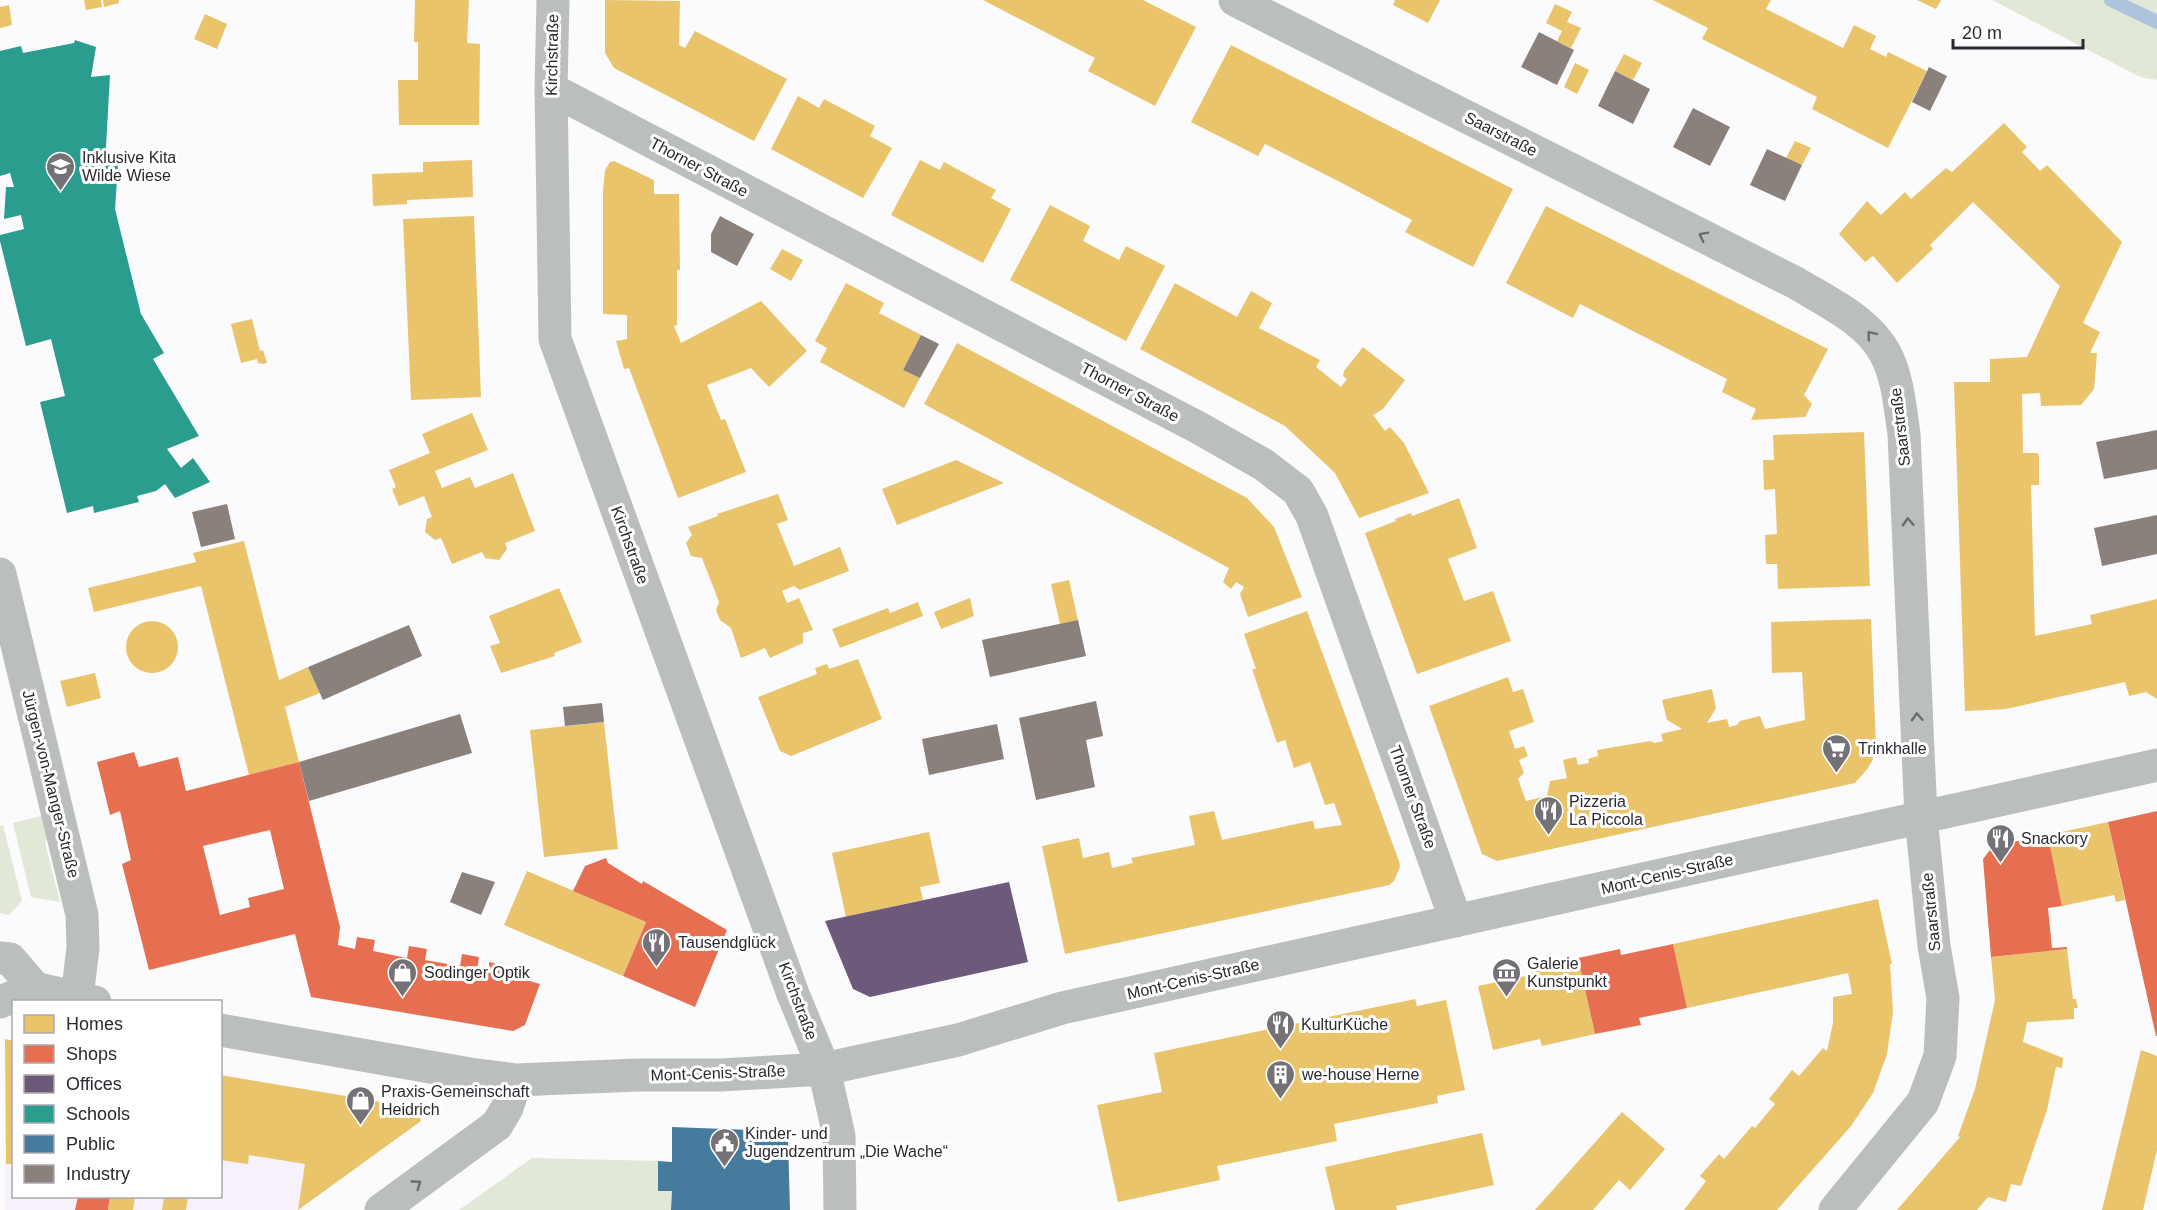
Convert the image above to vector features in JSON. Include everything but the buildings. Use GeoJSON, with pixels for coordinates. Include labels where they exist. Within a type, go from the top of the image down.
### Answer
{"type":"FeatureCollection","features":[{"type":"Feature","properties":{"kind":"street","name":"Kirchstraße"},"geometry":{"type":"LineString","coordinates":[[553,0],[551,89],[555,339],[794,994],[824,1069],[839,1136],[840,1210]]}},
{"type":"Feature","properties":{"kind":"street","name":"Saarstraße"},"geometry":{"type":"LineString","coordinates":[[1235,0],[1796,282],[1867,329],[1886,354],[1897,386],[1904,434],[1921,817],[1934,946],[1943,998],[1940,1056],[1923,1102],[1835,1210]]}},
{"type":"Feature","properties":{"kind":"street","name":"Thorner Straße"},"geometry":{"type":"LineString","coordinates":[[551,89],[1199,428],[1264,465],[1298,491],[1312,516],[1456,921]]}},
{"type":"Feature","properties":{"kind":"street","name":"Jürgen-von-Manger-Straße"},"geometry":{"type":"LineString","coordinates":[[0,574],[82,915],[86,999]]}},
{"type":"Feature","properties":{"kind":"street","name":"Mont-Cenis-Straße"},"geometry":{"type":"LineString","coordinates":[[222,1030],[516,1080],[721,1076],[824,1069],[958,1040],[1062,1008],[2157,765]]}},
{"type":"Feature","properties":{"kind":"street"},"geometry":{"type":"LineString","coordinates":[[0,958],[10,959],[35,988]]}},
{"type":"Feature","properties":{"kind":"street"},"geometry":{"type":"LineString","coordinates":[[0,1002],[35,988],[86,999]]}},
{"type":"Feature","properties":{"kind":"street"},"geometry":{"type":"LineString","coordinates":[[381,1210],[497,1125],[507,1108],[516,1080]]}},
{"type":"Feature","properties":{"kind":"shaded area"},"geometry":{"type":"Polygon","coordinates":[[[5,1039],[12,1041],[12,1198],[222,1198],[222,1075],[418,1108],[421,1121],[298,1210],[6,1210],[5,1039]]]}},
{"type":"Feature","properties":{"kind":"green space"},"geometry":{"type":"Polygon","coordinates":[[[1992,0],[2157,0],[2157,80],[2140,77],[1992,0]]]}},
{"type":"Feature","properties":{"kind":"green space"},"geometry":{"type":"Polygon","coordinates":[[[45,815],[50,835],[45,842],[60,902],[31,897],[13,823],[45,815]]]}},
{"type":"Feature","properties":{"kind":"green space"},"geometry":{"type":"Polygon","coordinates":[[[3,825],[22,901],[9,915],[0,913],[0,826],[3,825]]]}},
{"type":"Feature","properties":{"kind":"green space"},"geometry":{"type":"Polygon","coordinates":[[[532,1158],[658,1161],[658,1191],[672,1191],[671,1210],[459,1210],[532,1158]]]}},
{"type":"Feature","properties":{"kind":"waterway"},"geometry":{"type":"LineString","coordinates":[[2111,0],[2157,22]]}},
{"type":"Feature","properties":{"kind":"place","name":"Inklusive Kita Wilde Wiese"},"geometry":{"type":"Point","coordinates":[61,192]}},
{"type":"Feature","properties":{"kind":"place","name":"Trinkhalle"},"geometry":{"type":"Point","coordinates":[1837,774]}},
{"type":"Feature","properties":{"kind":"place","name":"Pizzeria La Piccola"},"geometry":{"type":"Point","coordinates":[1548,836]}},
{"type":"Feature","properties":{"kind":"place","name":"Snackory"},"geometry":{"type":"Point","coordinates":[2000,864]}},
{"type":"Feature","properties":{"kind":"place","name":"Tausendglück"},"geometry":{"type":"Point","coordinates":[657,968]}},
{"type":"Feature","properties":{"kind":"place","name":"Sodinger Optik"},"geometry":{"type":"Point","coordinates":[403,998]}},
{"type":"Feature","properties":{"kind":"place","name":"Galerie Kunstpunkt"},"geometry":{"type":"Point","coordinates":[1506,998]}},
{"type":"Feature","properties":{"kind":"place","name":"KulturKüche"},"geometry":{"type":"Point","coordinates":[1280,1050]}},
{"type":"Feature","properties":{"kind":"place","name":"we-house Herne"},"geometry":{"type":"Point","coordinates":[1281,1100]}},
{"type":"Feature","properties":{"kind":"place","name":"Praxis-Gemeinschaft Heidrich"},"geometry":{"type":"Point","coordinates":[360,1126]}},
{"type":"Feature","properties":{"kind":"place","name":"Kinder- und Jugendzentrum „Die Wache“"},"geometry":{"type":"Point","coordinates":[724,1168]}}]}
